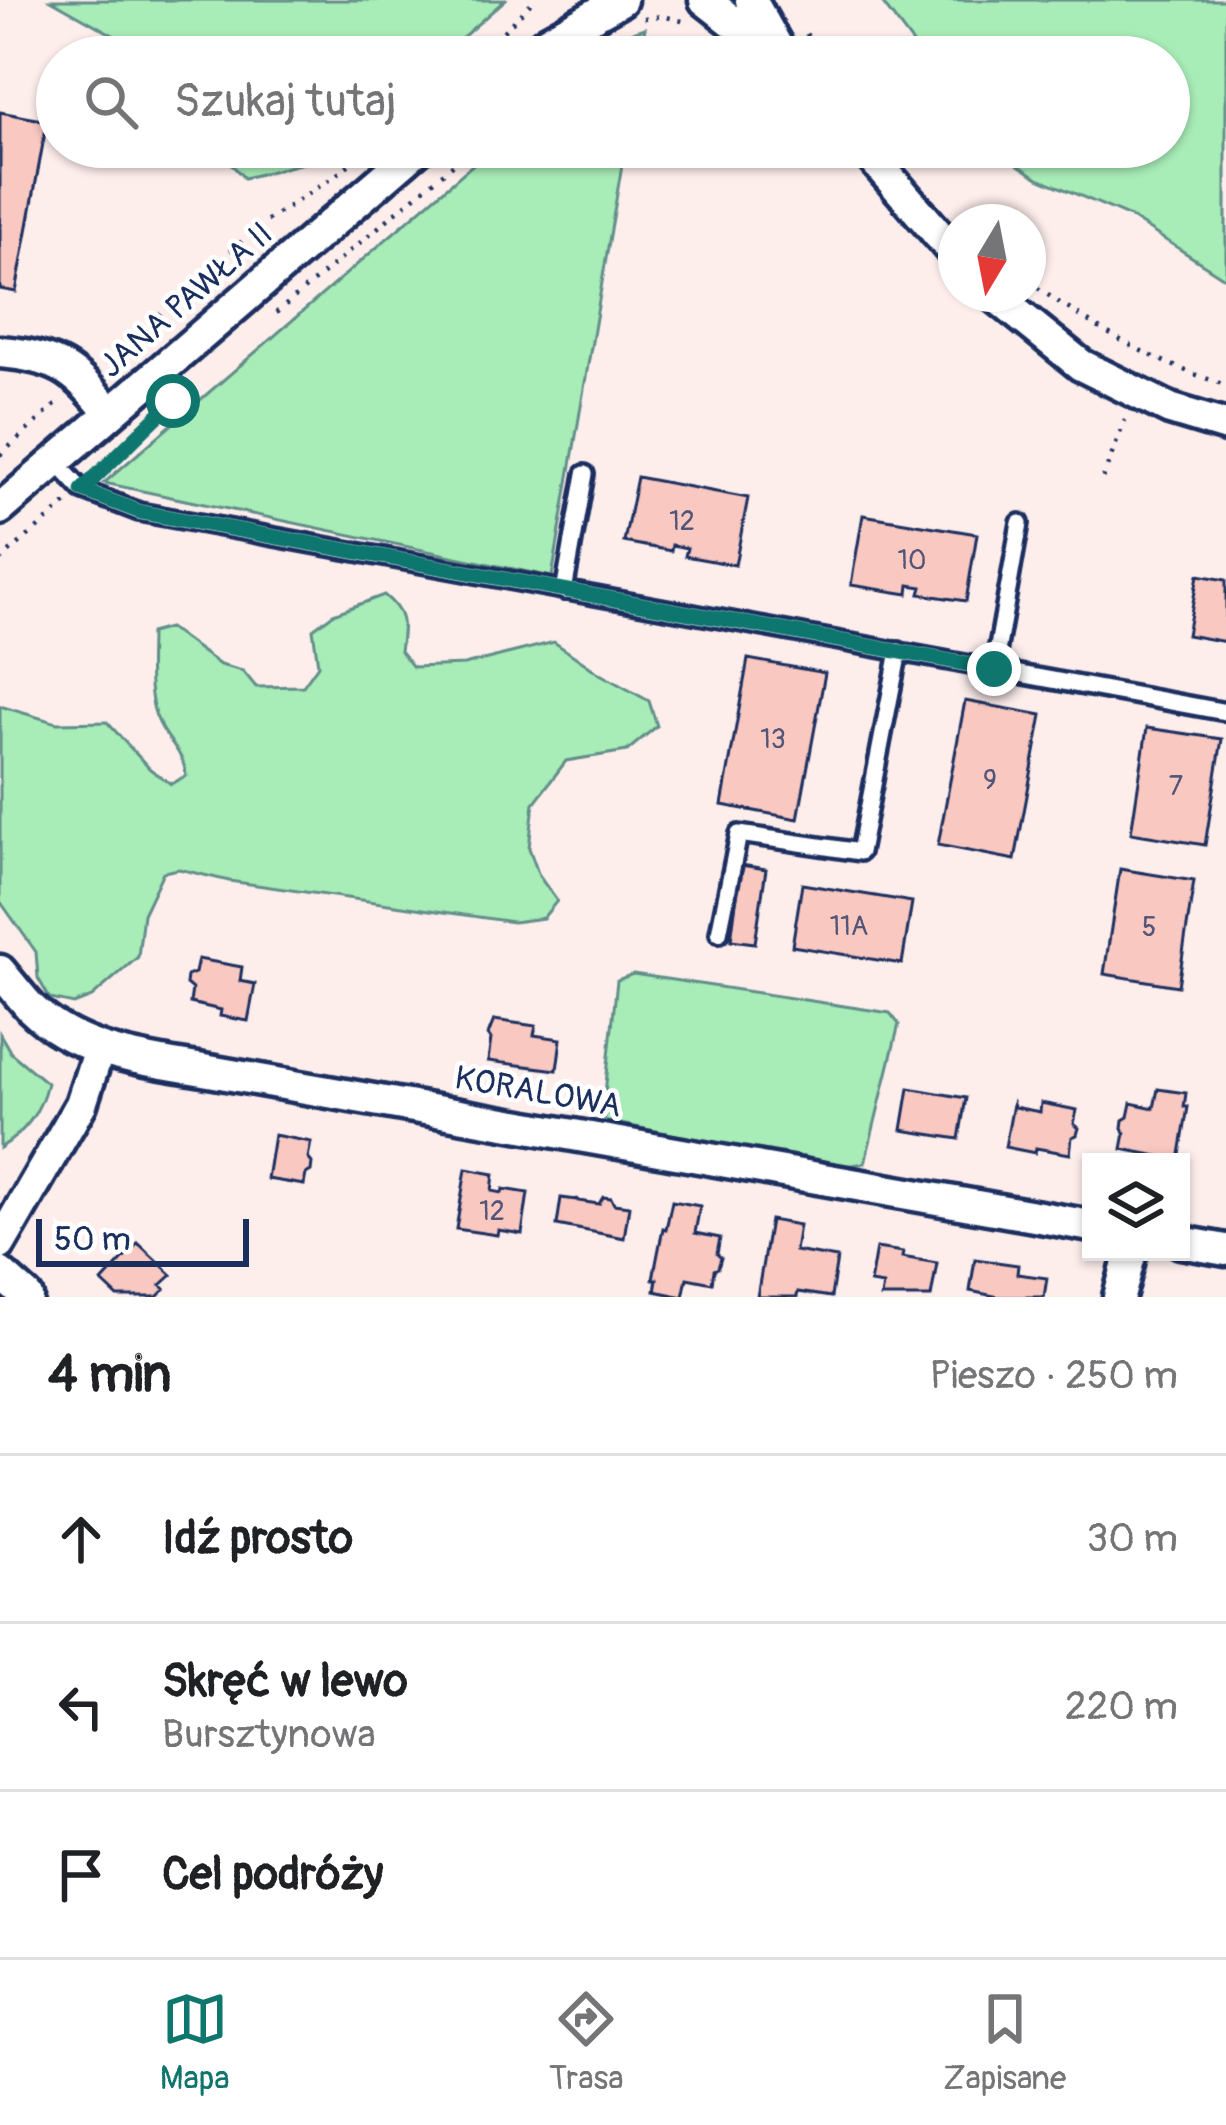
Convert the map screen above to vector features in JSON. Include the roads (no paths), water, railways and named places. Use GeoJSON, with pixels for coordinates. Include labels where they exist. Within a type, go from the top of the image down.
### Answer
{"type":"FeatureCollection","features":[{"type":"Feature","properties":{"kind":"street"},"geometry":{"type":"LineString","coordinates":[[549,36],[580,0]]}},
{"type":"Feature","properties":{"kind":"street"},"geometry":{"type":"LineString","coordinates":[[751,0],[770,36]]}},
{"type":"Feature","properties":{"kind":"street"},"geometry":{"type":"LineString","coordinates":[[569,36],[632,9]]}},
{"type":"Feature","properties":{"kind":"street"},"geometry":{"type":"LineString","coordinates":[[699,13],[742,36]]}},
{"type":"Feature","properties":{"kind":"street","name":"JANA PAWŁA II"},"geometry":{"type":"LineString","coordinates":[[0,509],[396,168]]}},
{"type":"Feature","properties":{"kind":"street"},"geometry":{"type":"LineString","coordinates":[[881,168],[938,234]]}},
{"type":"Feature","properties":{"kind":"street"},"geometry":{"type":"LineString","coordinates":[[1015,312],[1081,365],[1170,409],[1226,426]]}},
{"type":"Feature","properties":{"kind":"street"},"geometry":{"type":"LineString","coordinates":[[0,352],[27,354],[57,364],[83,381],[110,413]]}},
{"type":"Feature","properties":{"kind":"street","name":"KORALOWA"},"geometry":{"type":"LineString","coordinates":[[0,970],[32,1009],[63,1032],[99,1049],[1082,1224]]}},
{"type":"Feature","properties":{"kind":"street"},"geometry":{"type":"LineString","coordinates":[[0,1244],[81,1104],[99,1049]]}},
{"type":"Feature","properties":{"kind":"street"},"geometry":{"type":"LineString","coordinates":[[1190,1244],[1226,1250]]}},
{"type":"Feature","properties":{"kind":"street"},"geometry":{"type":"LineString","coordinates":[[1119,1297],[1129,1261]]}},
{"type":"Feature","properties":{"kind":"street"},"geometry":{"type":"LineString","coordinates":[[0,1274],[27,1297]]}},
{"type":"Feature","properties":{"kind":"lane"},"geometry":{"type":"LineString","coordinates":[[55,461],[82,490],[140,512],[1226,712]]}},
{"type":"Feature","properties":{"kind":"lane"},"geometry":{"type":"LineString","coordinates":[[565,591],[585,474]]}},
{"type":"Feature","properties":{"kind":"lane"},"geometry":{"type":"LineString","coordinates":[[994,669],[1020,523]]}},
{"type":"Feature","properties":{"kind":"lane"},"geometry":{"type":"LineString","coordinates":[[719,933],[739,834],[860,852],[899,651]]}}]}
